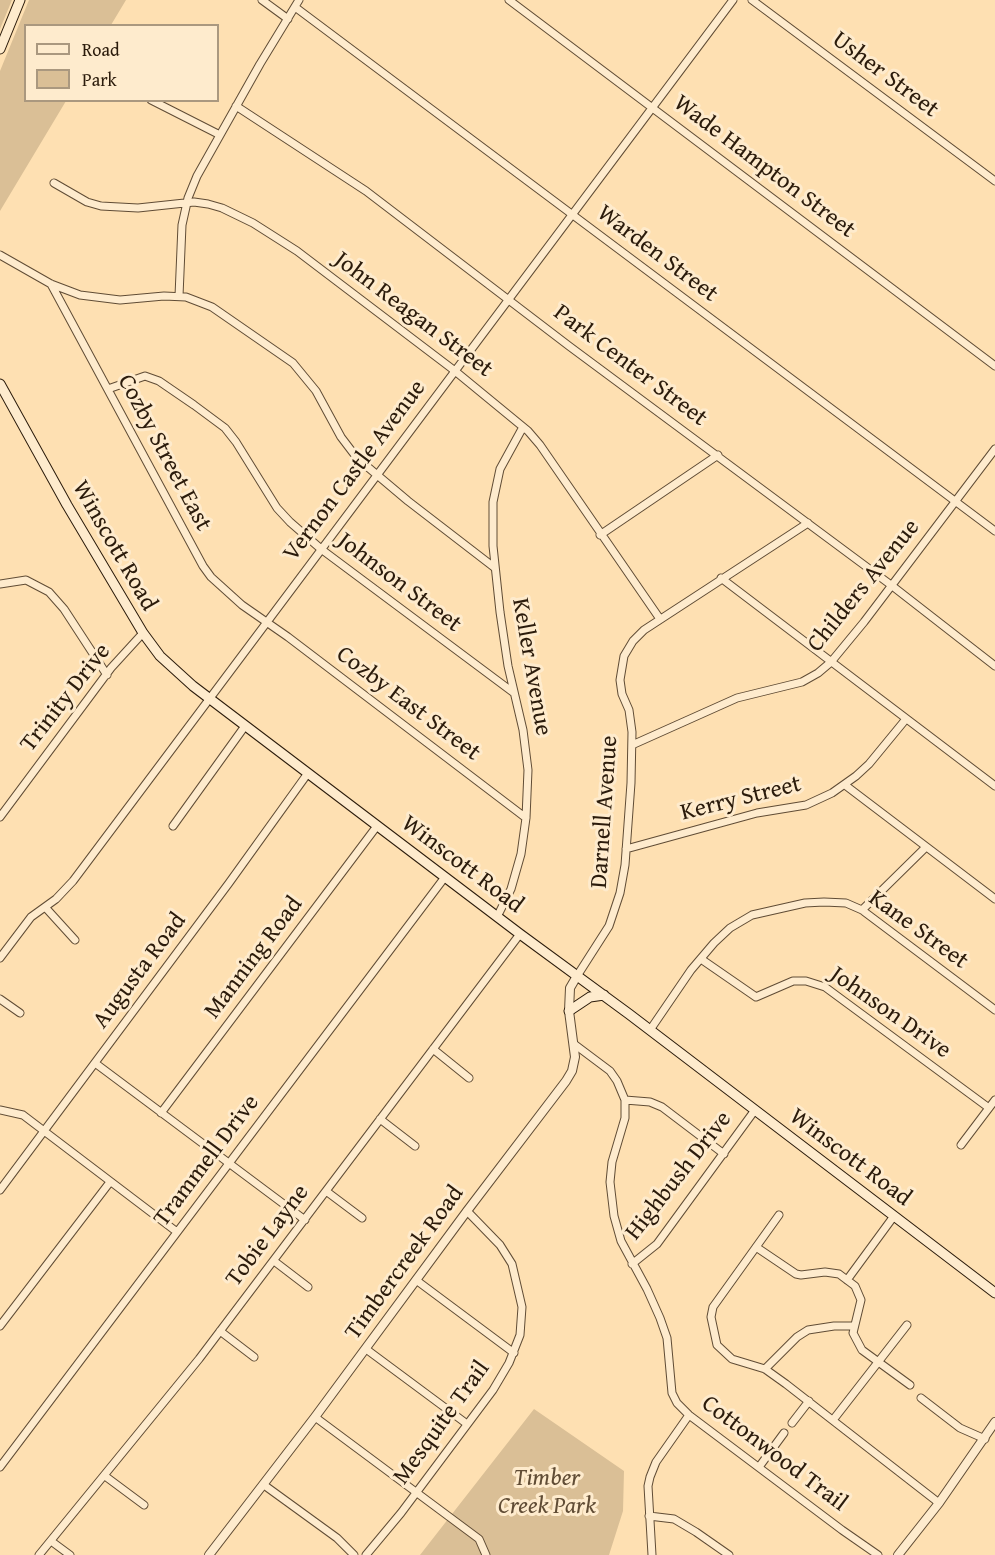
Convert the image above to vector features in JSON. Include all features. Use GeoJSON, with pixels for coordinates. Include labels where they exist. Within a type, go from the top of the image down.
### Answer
{"type":"FeatureCollection","features":[{"type":"Feature","properties":{"kind":"main road"},"geometry":{"type":"LineString","coordinates":[[0,50],[20,0]]}},
{"type":"Feature","properties":{"kind":"main road","name":"Winscott Road"},"geometry":{"type":"LineString","coordinates":[[0,384],[142,633],[160,656],[209,699],[650,1030],[995,1293]]}},
{"type":"Feature","properties":{"kind":"main road"},"geometry":{"type":"LineString","coordinates":[[569,1011],[590,998],[604,996]]}},
{"type":"Feature","properties":{"kind":"street"},"geometry":{"type":"LineString","coordinates":[[262,0],[288,19]]}},
{"type":"Feature","properties":{"kind":"street","name":"Wade Hampton Street"},"geometry":{"type":"LineString","coordinates":[[509,0],[995,366]]}},
{"type":"Feature","properties":{"kind":"street","name":"Vernon Castle Avenue"},"geometry":{"type":"LineString","coordinates":[[0,958],[31,917],[56,899],[73,881],[733,0]]}},
{"type":"Feature","properties":{"kind":"street","name":"Usher Street"},"geometry":{"type":"LineString","coordinates":[[752,0],[995,181]]}},
{"type":"Feature","properties":{"kind":"street"},"geometry":{"type":"LineString","coordinates":[[179,296],[182,225],[197,176],[297,3]]}},
{"type":"Feature","properties":{"kind":"street","name":"Warden Street"},"geometry":{"type":"LineString","coordinates":[[297,3],[573,216],[995,531]]}},
{"type":"Feature","properties":{"kind":"street"},"geometry":{"type":"LineString","coordinates":[[155,102],[220,135]]}},
{"type":"Feature","properties":{"kind":"street","name":"Park Center Street"},"geometry":{"type":"LineString","coordinates":[[236,106],[366,191],[569,346],[891,585],[995,666]]}},
{"type":"Feature","properties":{"kind":"street","name":"John Reagan Street"},"geometry":{"type":"LineString","coordinates":[[54,183],[87,202],[101,206],[138,208],[187,203],[215,206],[253,223],[297,250],[455,371],[523,427],[540,446],[660,619]]}},
{"type":"Feature","properties":{"kind":"street"},"geometry":{"type":"LineString","coordinates":[[0,255],[51,284],[80,295],[120,300],[179,296],[200,301],[212,307],[293,363],[316,391],[341,437],[357,458],[376,476],[495,568]]}},
{"type":"Feature","properties":{"kind":"street","name":"Cozby Street East"},"geometry":{"type":"LineString","coordinates":[[51,284],[203,566],[221,587],[266,622]]}},
{"type":"Feature","properties":{"kind":"street","name":"Johnson Street"},"geometry":{"type":"LineString","coordinates":[[108,389],[145,376],[159,381],[225,428],[277,508],[321,549],[514,693]]}},
{"type":"Feature","properties":{"kind":"street","name":"Keller Avenue"},"geometry":{"type":"LineString","coordinates":[[497,916],[517,873],[526,818],[528,770],[523,730],[504,644],[492,519],[494,491],[500,469],[523,427]]}},
{"type":"Feature","properties":{"kind":"street","name":"Childers Avenue"},"geometry":{"type":"LineString","coordinates":[[632,745],[737,698],[802,682],[818,673],[831,662],[864,622],[995,449]]}},
{"type":"Feature","properties":{"kind":"street"},"geometry":{"type":"LineString","coordinates":[[600,535],[718,455]]}},
{"type":"Feature","properties":{"kind":"street","name":"Darnell Avenue"},"geometry":{"type":"LineString","coordinates":[[577,976],[609,927],[620,893],[626,849],[632,745],[629,710],[622,694],[620,680],[624,657],[633,641],[644,630],[808,523]]}},
{"type":"Feature","properties":{"kind":"street"},"geometry":{"type":"LineString","coordinates":[[721,578],[995,786]]}},
{"type":"Feature","properties":{"kind":"street"},"geometry":{"type":"LineString","coordinates":[[0,584],[26,580],[38,584],[49,592],[64,609],[107,675]]}},
{"type":"Feature","properties":{"kind":"street","name":"Cozby East Street"},"geometry":{"type":"LineString","coordinates":[[266,622],[526,818]]}},
{"type":"Feature","properties":{"kind":"street","name":"Trinity Drive"},"geometry":{"type":"LineString","coordinates":[[0,815],[142,633]]}},
{"type":"Feature","properties":{"kind":"street","name":"Kerry Street"},"geometry":{"type":"LineString","coordinates":[[626,849],[757,813],[806,805],[832,793],[869,764],[906,719]]}},
{"type":"Feature","properties":{"kind":"street"},"geometry":{"type":"LineString","coordinates":[[173,826],[245,726]]}},
{"type":"Feature","properties":{"kind":"street","name":"Augusta Road"},"geometry":{"type":"LineString","coordinates":[[0,1190],[308,773]]}},
{"type":"Feature","properties":{"kind":"street"},"geometry":{"type":"LineString","coordinates":[[845,784],[995,899]]}},
{"type":"Feature","properties":{"kind":"street","name":"Manning Road"},"geometry":{"type":"LineString","coordinates":[[161,1113],[377,826]]}},
{"type":"Feature","properties":{"kind":"street"},"geometry":{"type":"LineString","coordinates":[[862,910],[926,847]]}},
{"type":"Feature","properties":{"kind":"street","name":"Trammell Drive"},"geometry":{"type":"LineString","coordinates":[[0,1467],[445,878]]}},
{"type":"Feature","properties":{"kind":"street","name":"Kane Street"},"geometry":{"type":"LineString","coordinates":[[650,1030],[701,958],[730,928],[752,915],[806,903],[846,903],[862,910],[995,1010]]}},
{"type":"Feature","properties":{"kind":"street"},"geometry":{"type":"LineString","coordinates":[[45,907],[75,940]]}},
{"type":"Feature","properties":{"kind":"street","name":"Tobie Layne"},"geometry":{"type":"LineString","coordinates":[[39,1555],[220,1331],[520,934]]}},
{"type":"Feature","properties":{"kind":"street","name":"Johnson Drive"},"geometry":{"type":"LineString","coordinates":[[701,958],[756,997],[792,981],[812,982],[825,987],[989,1108]]}},
{"type":"Feature","properties":{"kind":"street","name":"Timbercreek Road"},"geometry":{"type":"LineString","coordinates":[[213,1554],[566,1081],[572,1071],[575,1058],[569,1011],[570,988],[577,976]]}},
{"type":"Feature","properties":{"kind":"street"},"geometry":{"type":"LineString","coordinates":[[0,999],[20,1013]]}},
{"type":"Feature","properties":{"kind":"street"},"geometry":{"type":"LineString","coordinates":[[574,1044],[610,1071],[625,1100],[650,1102],[662,1107],[724,1154]]}},
{"type":"Feature","properties":{"kind":"street"},"geometry":{"type":"LineString","coordinates":[[433,1049],[469,1078]]}},
{"type":"Feature","properties":{"kind":"street"},"geometry":{"type":"LineString","coordinates":[[95,1063],[305,1220]]}},
{"type":"Feature","properties":{"kind":"street","name":"Cottonwood Trail"},"geometry":{"type":"LineString","coordinates":[[625,1100],[625,1118],[612,1162],[610,1182],[614,1216],[618,1233],[632,1264],[647,1289],[667,1338],[672,1393],[677,1403],[878,1555]]}},
{"type":"Feature","properties":{"kind":"street"},"geometry":{"type":"LineString","coordinates":[[961,1145],[995,1100]]}},
{"type":"Feature","properties":{"kind":"street"},"geometry":{"type":"LineString","coordinates":[[0,1110],[23,1115],[177,1232]]}},
{"type":"Feature","properties":{"kind":"street","name":"Highbush Drive"},"geometry":{"type":"LineString","coordinates":[[632,1264],[657,1244],[755,1110]]}},
{"type":"Feature","properties":{"kind":"street"},"geometry":{"type":"LineString","coordinates":[[380,1119],[415,1146]]}},
{"type":"Feature","properties":{"kind":"street"},"geometry":{"type":"LineString","coordinates":[[0,1326],[110,1182]]}},
{"type":"Feature","properties":{"kind":"street"},"geometry":{"type":"LineString","coordinates":[[326,1191],[362,1218]]}},
{"type":"Feature","properties":{"kind":"street","name":"Mesquite Trail"},"geometry":{"type":"LineString","coordinates":[[366,1555],[493,1390],[514,1353],[520,1335],[522,1307],[512,1264],[500,1245],[467,1211]]}},
{"type":"Feature","properties":{"kind":"street"},"geometry":{"type":"LineString","coordinates":[[779,1215],[713,1307],[711,1317],[713,1334],[720,1350],[742,1364],[765,1369],[939,1503]]}},
{"type":"Feature","properties":{"kind":"street"},"geometry":{"type":"LineString","coordinates":[[847,1280],[894,1216]]}},
{"type":"Feature","properties":{"kind":"street"},"geometry":{"type":"LineString","coordinates":[[756,1247],[796,1274],[825,1272],[839,1274],[855,1286],[861,1300],[853,1333],[862,1350],[910,1385]]}},
{"type":"Feature","properties":{"kind":"street"},"geometry":{"type":"LineString","coordinates":[[274,1261],[308,1287]]}},
{"type":"Feature","properties":{"kind":"street"},"geometry":{"type":"LineString","coordinates":[[416,1280],[514,1353]]}},
{"type":"Feature","properties":{"kind":"street"},"geometry":{"type":"LineString","coordinates":[[834,1420],[907,1325]]}},
{"type":"Feature","properties":{"kind":"street"},"geometry":{"type":"LineString","coordinates":[[765,1369],[797,1337],[808,1330],[854,1326]]}},
{"type":"Feature","properties":{"kind":"street"},"geometry":{"type":"LineString","coordinates":[[220,1331],[254,1357]]}},
{"type":"Feature","properties":{"kind":"street"},"geometry":{"type":"LineString","coordinates":[[366,1349],[467,1424]]}},
{"type":"Feature","properties":{"kind":"street"},"geometry":{"type":"LineString","coordinates":[[921,1398],[960,1428],[985,1439]]}},
{"type":"Feature","properties":{"kind":"street"},"geometry":{"type":"LineString","coordinates":[[792,1423],[809,1401]]}},
{"type":"Feature","properties":{"kind":"street"},"geometry":{"type":"LineString","coordinates":[[652,1555],[648,1486],[650,1477],[656,1462],[689,1414]]}},
{"type":"Feature","properties":{"kind":"street"},"geometry":{"type":"LineString","coordinates":[[315,1418],[478,1539],[486,1555]]}},
{"type":"Feature","properties":{"kind":"street"},"geometry":{"type":"LineString","coordinates":[[898,1555],[939,1503],[995,1422]]}},
{"type":"Feature","properties":{"kind":"street"},"geometry":{"type":"LineString","coordinates":[[759,1467],[784,1433]]}},
{"type":"Feature","properties":{"kind":"street"},"geometry":{"type":"LineString","coordinates":[[105,1476],[144,1505]]}},
{"type":"Feature","properties":{"kind":"street"},"geometry":{"type":"LineString","coordinates":[[264,1485],[337,1538],[354,1555]]}},
{"type":"Feature","properties":{"kind":"street"},"geometry":{"type":"LineString","coordinates":[[649,1516],[674,1519],[729,1555]]}},
{"type":"Feature","properties":{"kind":"street"},"geometry":{"type":"LineString","coordinates":[[51,1541],[70,1555]]}},
{"type":"Feature","properties":{"kind":"green space"},"geometry":{"type":"Polygon","coordinates":[[[0,0],[12,0],[0,29],[0,0]]]}},
{"type":"Feature","properties":{"kind":"green space"},"geometry":{"type":"Polygon","coordinates":[[[29,0],[126,0],[112,24],[24,24],[24,102],[65,102],[0,211],[0,71],[29,0]]]}},
{"type":"Feature","properties":{"kind":"green space","name":"Timber Creek Park"},"geometry":{"type":"Polygon","coordinates":[[[534,1409],[624,1471],[623,1511],[609,1555],[420,1555],[534,1409]]]}}]}
